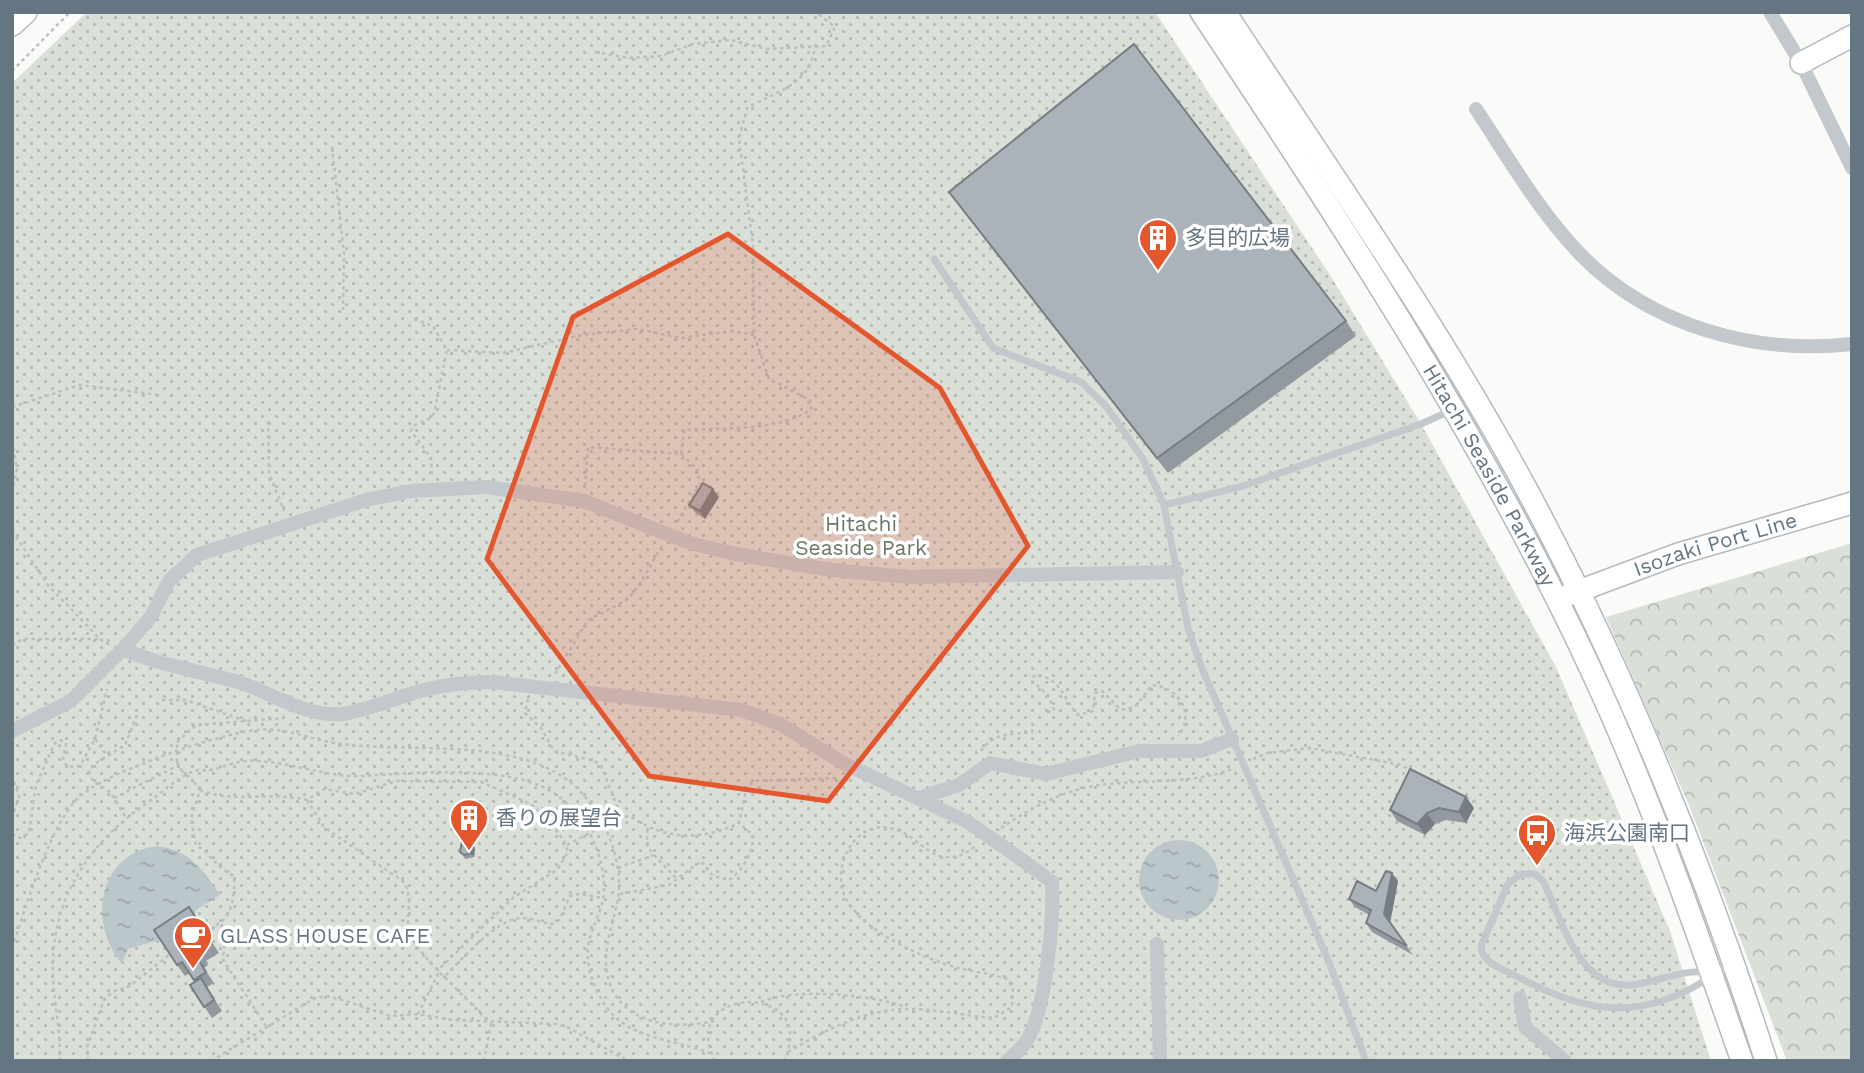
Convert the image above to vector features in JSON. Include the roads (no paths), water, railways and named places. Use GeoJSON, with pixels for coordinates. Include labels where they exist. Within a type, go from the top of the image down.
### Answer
{"type":"FeatureCollection","features":[{"type":"Feature","properties":{"kind":"main road"},"geometry":{"type":"LineString","coordinates":[[12,24],[25,12]]}},
{"type":"Feature","properties":{"kind":"main road","name":"Hitachi Seaside Parkway"},"geometry":{"type":"LineString","coordinates":[[1201,12],[1369,266],[1454,409],[1557,599],[1625,748],[1713,972],[1742,1061]]}},
{"type":"Feature","properties":{"kind":"main road","name":"Hitachi Seaside Parkway"},"geometry":{"type":"LineString","coordinates":[[1225,12],[1447,355],[1526,488],[1579,590],[1695,858],[1766,1061]]}},
{"type":"Feature","properties":{"kind":"main road"},"geometry":{"type":"LineString","coordinates":[[1801,63],[1852,36]]}},
{"type":"Feature","properties":{"kind":"main road","name":"Isozaki Port Line"},"geometry":{"type":"LineString","coordinates":[[1557,599],[1678,554],[1852,503]]}},
{"type":"Feature","properties":{"kind":"street"},"geometry":{"type":"LineString","coordinates":[[1770,12],[1801,63],[1852,168]]}},
{"type":"Feature","properties":{"kind":"street"},"geometry":{"type":"LineString","coordinates":[[1476,109],[1553,223],[1599,271],[1641,301],[1674,319],[1754,342],[1828,346],[1852,344]]}},
{"type":"Feature","properties":{"kind":"street"},"geometry":{"type":"LineString","coordinates":[[12,731],[71,701],[151,617],[170,580],[197,555],[366,500],[411,491],[486,487],[584,501],[690,543],[736,554],[831,570],[908,577],[1178,572]]}},
{"type":"Feature","properties":{"kind":"street"},"geometry":{"type":"LineString","coordinates":[[123,649],[159,664],[261,690],[324,714],[359,712],[404,696],[461,682],[741,710],[780,724],[844,763],[968,822],[1052,883],[1053,911],[1040,999],[1031,1034],[1022,1049],[1007,1061]]}},
{"type":"Feature","properties":{"kind":"street"},"geometry":{"type":"LineString","coordinates":[[919,798],[958,785],[990,762],[1046,774],[1116,755],[1201,751],[1232,739]]}},
{"type":"Feature","properties":{"kind":"street"},"geometry":{"type":"LineString","coordinates":[[1157,944],[1160,1061]]}},
{"type":"Feature","properties":{"kind":"street"},"geometry":{"type":"LineString","coordinates":[[1520,998],[1525,1027],[1565,1061]]}},
{"type":"Feature","properties":{"kind":"lane"},"geometry":{"type":"LineString","coordinates":[[934,259],[993,348],[1081,382],[1107,406],[1143,459],[1164,505],[1188,628],[1232,739],[1329,962],[1366,1061]]}},
{"type":"Feature","properties":{"kind":"lane"},"geometry":{"type":"LineString","coordinates":[[1164,505],[1240,487],[1421,424],[1454,409]]}},
{"type":"Feature","properties":{"kind":"lane"},"geometry":{"type":"LineString","coordinates":[[1713,972],[1685,971],[1634,985],[1616,984],[1599,977],[1588,969],[1575,950],[1543,881],[1535,874],[1521,874],[1508,884],[1481,946],[1490,963],[1547,993],[1598,1008],[1618,1009],[1657,1000],[1691,989],[1713,972],[1733,965]]}},
{"type":"Feature","properties":{"kind":"water"},"geometry":{"type":"Polygon","coordinates":[[[1171,840],[1187,840],[1208,851],[1219,872],[1219,888],[1208,909],[1187,920],[1171,920],[1157,914],[1145,902],[1139,888],[1139,872],[1145,858],[1157,846],[1171,840]]]}},
{"type":"Feature","properties":{"kind":"water"},"geometry":{"type":"Polygon","coordinates":[[[157,846],[187,857],[208,877],[220,895],[196,910],[194,917],[159,940],[128,949],[122,964],[111,947],[105,929],[102,911],[104,893],[121,862],[137,852],[157,846]]]}},
{"type":"Feature","properties":{"kind":"place","name":"多目的広場"},"geometry":{"type":"Point","coordinates":[1158,272]}},
{"type":"Feature","properties":{"kind":"place","name":"香りの展望台"},"geometry":{"type":"Point","coordinates":[469,852]}},
{"type":"Feature","properties":{"kind":"place","name":"海浜公園南口"},"geometry":{"type":"Point","coordinates":[1537,867]}},
{"type":"Feature","properties":{"kind":"place","name":"GLASS HOUSE CAFE"},"geometry":{"type":"Point","coordinates":[193,970]}},
{"type":"Feature","properties":{"kind":"park label","name":"Hitachi Seaside Park"},"geometry":{"type":"Point","coordinates":[861,536]}}]}
